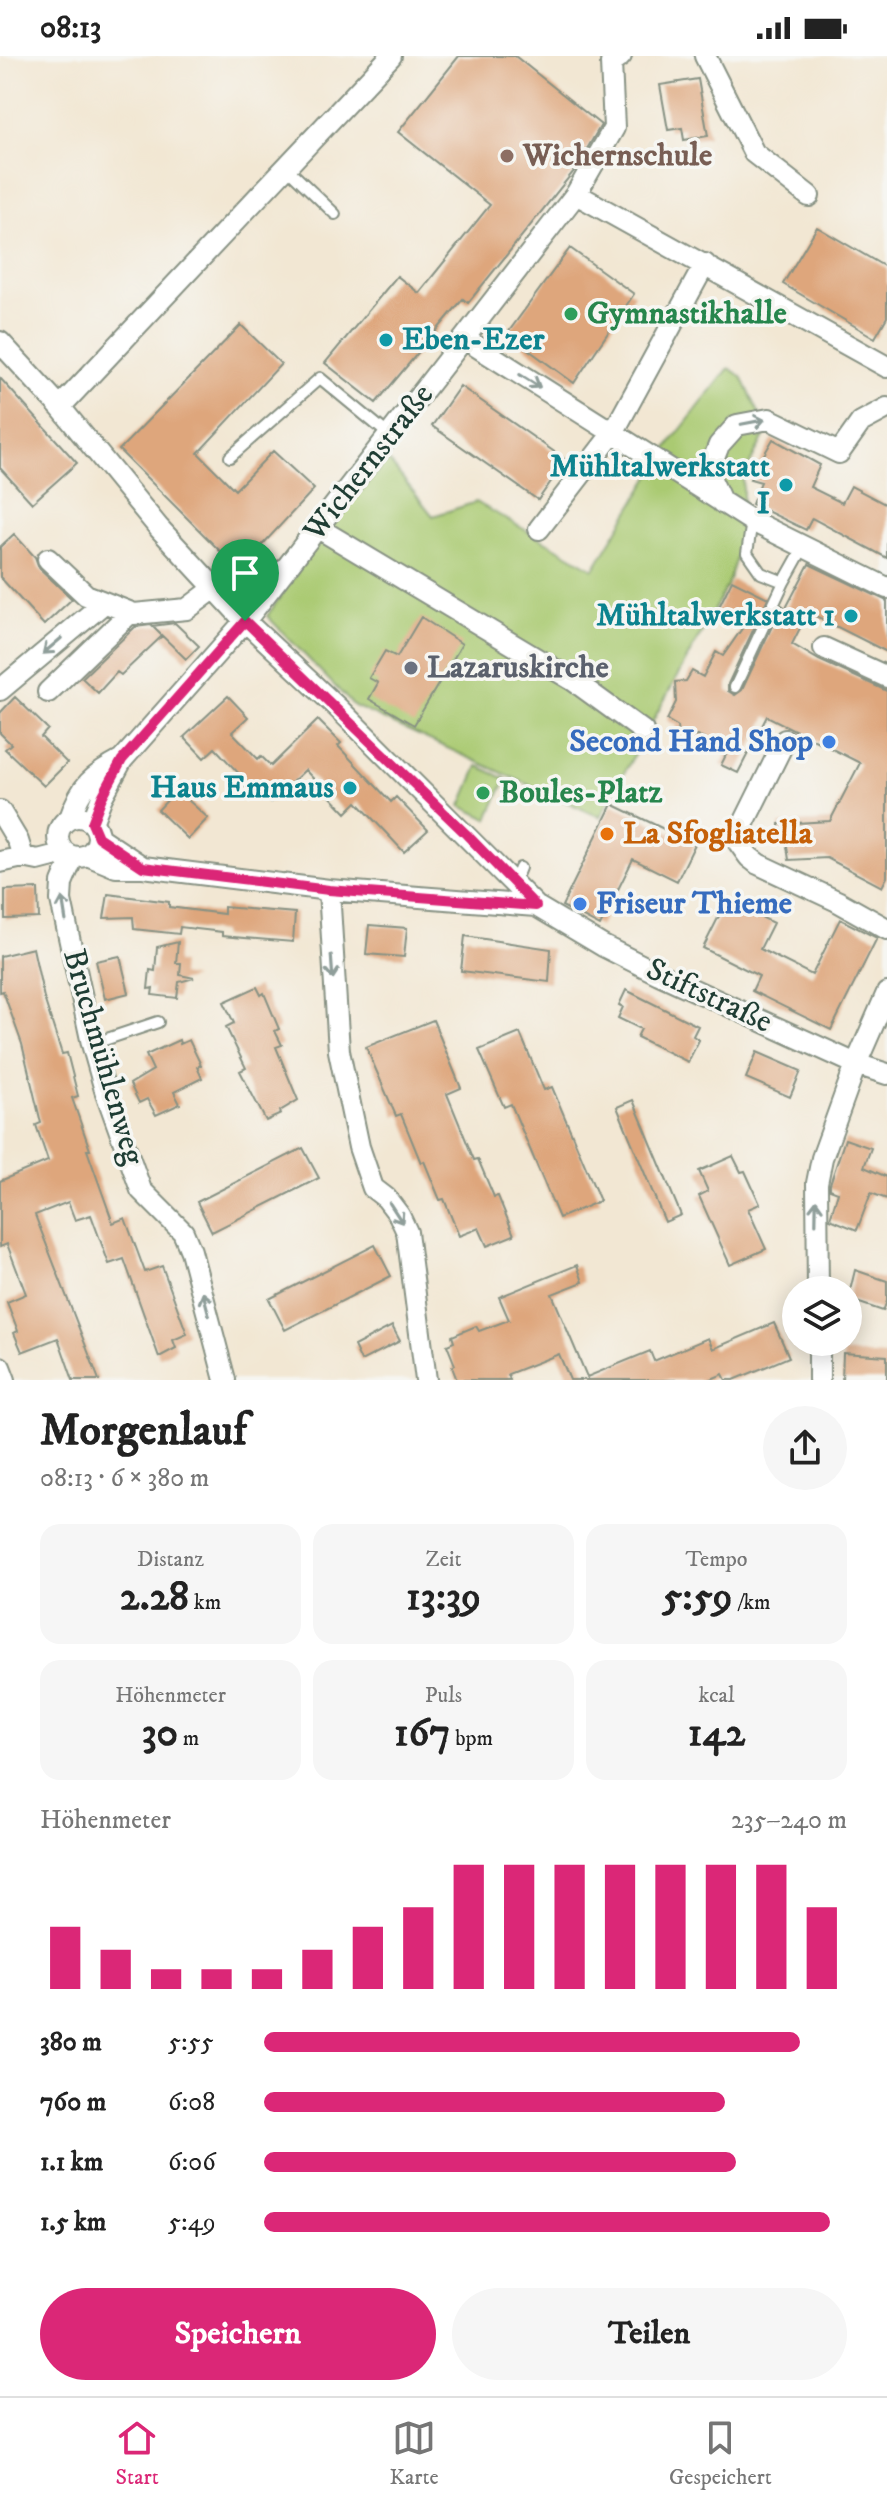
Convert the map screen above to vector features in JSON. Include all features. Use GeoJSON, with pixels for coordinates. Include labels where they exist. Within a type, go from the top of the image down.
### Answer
{"type":"FeatureCollection","features":[{"type":"Feature","properties":{"kind":"street"},"geometry":{"type":"LineString","coordinates":[[60,407],[391,56]]}},
{"type":"Feature","properties":{"kind":"street"},"geometry":{"type":"LineString","coordinates":[[705,56],[754,153],[809,196]]}},
{"type":"Feature","properties":{"kind":"street","name":"Wichernstraße"},"geometry":{"type":"LineString","coordinates":[[95,830],[102,797],[122,760],[245,621],[576,194],[614,128],[612,58]]}},
{"type":"Feature","properties":{"kind":"street"},"geometry":{"type":"LineString","coordinates":[[576,194],[887,367]]}},
{"type":"Feature","properties":{"kind":"street"},"geometry":{"type":"LineString","coordinates":[[539,529],[613,433],[705,264]]}},
{"type":"Feature","properties":{"kind":"street"},"geometry":{"type":"LineString","coordinates":[[465,339],[752,521],[887,588]]}},
{"type":"Feature","properties":{"kind":"street"},"geometry":{"type":"LineString","coordinates":[[0,342],[60,407],[159,528],[245,621],[517,876],[536,906]]}},
{"type":"Feature","properties":{"kind":"street"},"geometry":{"type":"LineString","coordinates":[[722,503],[708,473],[719,445],[737,425],[769,419],[839,453],[861,422],[887,408]]}},
{"type":"Feature","properties":{"kind":"street"},"geometry":{"type":"LineString","coordinates":[[318,528],[574,681],[643,731]]}},
{"type":"Feature","properties":{"kind":"street"},"geometry":{"type":"LineString","coordinates":[[48,559],[86,595],[130,613],[187,609],[215,588]]}},
{"type":"Feature","properties":{"kind":"street"},"geometry":{"type":"LineString","coordinates":[[0,690],[104,603]]}},
{"type":"Feature","properties":{"kind":"street"},"geometry":{"type":"LineString","coordinates":[[48,692],[130,613]]}},
{"type":"Feature","properties":{"kind":"street"},"geometry":{"type":"LineString","coordinates":[[824,648],[887,677]]}},
{"type":"Feature","properties":{"kind":"street"},"geometry":{"type":"LineString","coordinates":[[785,740],[736,839],[758,864],[837,901],[887,929]]}},
{"type":"Feature","properties":{"kind":"street","name":"Wichernstraße"},"geometry":{"type":"LineString","coordinates":[[70,818],[77,798],[94,775],[122,760]]}},
{"type":"Feature","properties":{"kind":"street"},"geometry":{"type":"LineString","coordinates":[[0,811],[18,841],[23,857]]}},
{"type":"Feature","properties":{"kind":"street"},"geometry":{"type":"LineString","coordinates":[[143,867],[95,830],[86,818],[70,818],[59,829],[71,851],[116,867],[143,867],[329,890],[536,906]]}},
{"type":"Feature","properties":{"kind":"street"},"geometry":{"type":"LineString","coordinates":[[0,862],[23,857],[35,848],[93,850],[95,830]]}},
{"type":"Feature","properties":{"kind":"street","name":"Bruchmühlenweg"},"geometry":{"type":"LineString","coordinates":[[71,851],[62,883],[61,900],[105,1090],[141,1190],[183,1232],[191,1251],[225,1380]]}},
{"type":"Feature","properties":{"kind":"street"},"geometry":{"type":"LineString","coordinates":[[329,890],[339,1051],[365,1169],[373,1188],[392,1206],[407,1232],[426,1380]]}},
{"type":"Feature","properties":{"kind":"street","name":"Stiftstraße"},"geometry":{"type":"LineString","coordinates":[[536,906],[603,946],[659,974],[856,1064],[887,1074]]}},
{"type":"Feature","properties":{"kind":"street"},"geometry":{"type":"LineString","coordinates":[[818,1276],[817,1183],[822,1158],[856,1064],[887,993]]}},
{"type":"Feature","properties":{"kind":"street"},"geometry":{"type":"LineString","coordinates":[[819,1356],[819,1380]]}},
{"type":"Feature","properties":{"kind":"street"},"geometry":{"type":"LineString","coordinates":[[0,1367],[5,1380]]}},
{"type":"Feature","properties":{"kind":"lane"},"geometry":{"type":"LineString","coordinates":[[287,168],[335,214]]}},
{"type":"Feature","properties":{"kind":"lane"},"geometry":{"type":"LineString","coordinates":[[230,457],[320,378],[389,435]]}},
{"type":"Feature","properties":{"kind":"lane"},"geometry":{"type":"LineString","coordinates":[[752,521],[747,553],[753,565],[761,573],[784,582]]}},
{"type":"Feature","properties":{"kind":"lane"},"geometry":{"type":"LineString","coordinates":[[735,687],[803,548]]}},
{"type":"Feature","properties":{"kind":"lane"},"geometry":{"type":"LineString","coordinates":[[92,1044],[158,1022]]}},
{"type":"Feature","properties":{"kind":"green space"},"geometry":{"type":"Polygon","coordinates":[[[729,368],[742,377],[767,430],[743,478],[743,536],[727,586],[600,817],[354,706],[267,616],[323,535],[388,460],[433,516],[476,502],[594,569],[671,442],[729,368]]]}},
{"type":"Feature","properties":{"kind":"green space","name":"Boules-Platz"},"geometry":{"type":"Polygon","coordinates":[[[478,766],[506,779],[488,819],[461,806],[478,766]]]}},
{"type":"Feature","properties":{"kind":"building","name":"Wichernschule"},"geometry":{"type":"Polygon","coordinates":[[[459,56],[515,56],[601,125],[574,171],[468,303],[463,299],[376,403],[325,363],[397,276],[419,293],[490,205],[398,132],[459,56]]]}},
{"type":"Feature","properties":{"kind":"building"},"geometry":{"type":"Polygon","coordinates":[[[698,79],[708,136],[684,140],[682,128],[668,130],[660,85],[698,79]]]}},
{"type":"Feature","properties":{"kind":"building"},"geometry":{"type":"Polygon","coordinates":[[[817,227],[887,268],[887,317],[875,338],[783,284],[817,227]]]}},
{"type":"Feature","properties":{"kind":"building","name":"Gymnastikhalle"},"geometry":{"type":"Polygon","coordinates":[[[570,248],[634,294],[574,383],[507,334],[570,248]]]}},
{"type":"Feature","properties":{"kind":"building"},"geometry":{"type":"Polygon","coordinates":[[[241,325],[281,364],[198,453],[235,490],[273,451],[314,489],[239,570],[119,450],[241,325]]]}},
{"type":"Feature","properties":{"kind":"building"},"geometry":{"type":"Polygon","coordinates":[[[0,378],[77,463],[32,503],[0,468],[0,378]]]}},
{"type":"Feature","properties":{"kind":"building"},"geometry":{"type":"Polygon","coordinates":[[[460,386],[566,460],[538,500],[432,426],[460,386]]]}},
{"type":"Feature","properties":{"kind":"building"},"geometry":{"type":"Polygon","coordinates":[[[773,439],[820,465],[810,487],[842,503],[851,486],[887,505],[887,558],[812,518],[806,530],[752,504],[761,482],[750,479],[773,439]]]}},
{"type":"Feature","properties":{"kind":"building"},"geometry":{"type":"Polygon","coordinates":[[[14,534],[35,557],[39,568],[72,599],[44,625],[0,577],[0,547],[14,534]]]}},
{"type":"Feature","properties":{"kind":"building"},"geometry":{"type":"Polygon","coordinates":[[[809,564],[887,601],[887,652],[808,612],[792,644],[887,691],[887,877],[882,887],[827,858],[789,860],[786,839],[780,840],[779,824],[830,821],[860,763],[767,716],[738,773],[721,765],[728,751],[698,736],[678,738],[677,726],[667,720],[676,702],[675,682],[686,681],[692,671],[703,677],[716,652],[723,656],[743,627],[716,613],[732,580],[768,598],[728,684],[728,691],[735,695],[742,690],[782,605],[786,608],[809,564]]]}},
{"type":"Feature","properties":{"kind":"building","name":"Lazaruskirche"},"geometry":{"type":"Polygon","coordinates":[[[421,617],[462,644],[414,725],[369,699],[378,683],[369,678],[385,651],[397,657],[421,617]]]}},
{"type":"Feature","properties":{"kind":"building"},"geometry":{"type":"Polygon","coordinates":[[[175,623],[199,646],[186,659],[152,626],[175,623]]]}},
{"type":"Feature","properties":{"kind":"building"},"geometry":{"type":"Polygon","coordinates":[[[151,625],[162,636],[121,675],[117,672],[98,693],[82,678],[135,627],[151,625]]]}},
{"type":"Feature","properties":{"kind":"building"},"geometry":{"type":"Polygon","coordinates":[[[228,696],[248,717],[232,732],[258,759],[261,756],[271,766],[318,720],[391,802],[396,797],[428,830],[404,852],[357,802],[346,813],[305,770],[271,802],[263,794],[258,800],[242,783],[245,780],[215,748],[204,758],[184,737],[228,696]]]}},
{"type":"Feature","properties":{"kind":"building"},"geometry":{"type":"Polygon","coordinates":[[[15,697],[48,729],[41,737],[67,763],[44,786],[5,749],[11,744],[0,733],[0,713],[15,697]]]}},
{"type":"Feature","properties":{"kind":"building"},"geometry":{"type":"Polygon","coordinates":[[[177,790],[208,818],[188,839],[158,810],[177,790]]]}},
{"type":"Feature","properties":{"kind":"building"},"geometry":{"type":"Polygon","coordinates":[[[612,804],[695,844],[677,881],[633,859],[600,926],[562,906],[612,804]]]}},
{"type":"Feature","properties":{"kind":"building"},"geometry":{"type":"Polygon","coordinates":[[[38,889],[39,918],[5,919],[5,890],[38,889]]]}},
{"type":"Feature","properties":{"kind":"building"},"geometry":{"type":"Polygon","coordinates":[[[108,894],[169,902],[169,907],[224,914],[224,907],[295,913],[293,942],[222,936],[222,932],[180,927],[179,934],[134,929],[133,917],[104,918],[108,894]]]}},
{"type":"Feature","properties":{"kind":"building"},"geometry":{"type":"Polygon","coordinates":[[[727,900],[773,923],[760,949],[812,975],[840,919],[877,938],[831,1030],[752,991],[759,976],[703,948],[727,900]]]}},
{"type":"Feature","properties":{"kind":"building"},"geometry":{"type":"Polygon","coordinates":[[[369,925],[407,928],[404,957],[366,954],[369,925]]]}},
{"type":"Feature","properties":{"kind":"building"},"geometry":{"type":"Polygon","coordinates":[[[465,936],[551,949],[549,982],[461,971],[465,936]]]}},
{"type":"Feature","properties":{"kind":"building"},"geometry":{"type":"Polygon","coordinates":[[[178,942],[176,963],[181,963],[180,975],[194,978],[179,982],[177,998],[152,995],[153,988],[148,989],[150,970],[155,971],[157,947],[178,942]]]}},
{"type":"Feature","properties":{"kind":"building"},"geometry":{"type":"Polygon","coordinates":[[[33,948],[44,998],[62,1054],[67,1053],[78,1096],[72,1098],[90,1150],[87,1150],[113,1223],[125,1218],[145,1272],[162,1266],[187,1334],[173,1340],[176,1348],[159,1357],[124,1259],[109,1264],[91,1215],[75,1220],[68,1202],[35,1215],[99,1380],[73,1380],[58,1338],[22,1352],[7,1302],[26,1294],[7,1244],[0,1247],[0,1181],[48,1161],[36,1125],[41,1123],[22,1044],[3,991],[0,992],[0,956],[33,948]]]}},
{"type":"Feature","properties":{"kind":"building"},"geometry":{"type":"Polygon","coordinates":[[[120,956],[129,993],[105,999],[96,961],[120,956]]]}},
{"type":"Feature","properties":{"kind":"building"},"geometry":{"type":"Polygon","coordinates":[[[257,987],[261,995],[264,993],[279,1029],[275,1031],[282,1045],[276,1047],[298,1100],[266,1121],[240,1071],[246,1068],[226,1027],[234,1023],[224,1002],[257,987]]]}},
{"type":"Feature","properties":{"kind":"building"},"geometry":{"type":"Polygon","coordinates":[[[626,990],[698,1026],[693,1036],[699,1040],[688,1062],[637,1037],[641,1029],[618,1018],[623,1007],[619,1005],[626,990]]]}},
{"type":"Feature","properties":{"kind":"building"},"geometry":{"type":"Polygon","coordinates":[[[433,1020],[461,1088],[447,1094],[474,1160],[478,1159],[494,1197],[498,1196],[514,1235],[487,1246],[479,1228],[459,1236],[444,1199],[440,1200],[424,1161],[421,1163],[401,1114],[396,1116],[366,1047],[433,1020]]]}},
{"type":"Feature","properties":{"kind":"building"},"geometry":{"type":"Polygon","coordinates":[[[520,1033],[544,1090],[552,1087],[600,1201],[559,1218],[511,1104],[504,1107],[479,1050],[520,1033]]]}},
{"type":"Feature","properties":{"kind":"building"},"geometry":{"type":"Polygon","coordinates":[[[179,1040],[180,1044],[189,1040],[201,1065],[197,1067],[202,1078],[174,1092],[180,1104],[156,1115],[147,1099],[139,1103],[130,1084],[153,1070],[146,1055],[179,1040]]]}},
{"type":"Feature","properties":{"kind":"building"},"geometry":{"type":"Polygon","coordinates":[[[757,1052],[801,1071],[790,1097],[746,1078],[757,1052]]]}},
{"type":"Feature","properties":{"kind":"building"},"geometry":{"type":"Polygon","coordinates":[[[633,1100],[681,1215],[665,1222],[617,1107],[633,1100]]]}},
{"type":"Feature","properties":{"kind":"building"},"geometry":{"type":"Polygon","coordinates":[[[845,1139],[871,1148],[864,1167],[887,1177],[887,1199],[871,1193],[857,1230],[830,1219],[838,1192],[830,1189],[830,1184],[845,1139]]]}},
{"type":"Feature","properties":{"kind":"building"},"geometry":{"type":"Polygon","coordinates":[[[303,1148],[319,1178],[212,1232],[197,1202],[303,1148]]]}},
{"type":"Feature","properties":{"kind":"building"},"geometry":{"type":"Polygon","coordinates":[[[733,1156],[741,1172],[745,1171],[760,1204],[748,1209],[766,1249],[730,1265],[699,1196],[708,1191],[699,1171],[733,1156]]]}},
{"type":"Feature","properties":{"kind":"building"},"geometry":{"type":"Polygon","coordinates":[[[375,1245],[391,1276],[285,1330],[269,1299],[375,1245]]]}},
{"type":"Feature","properties":{"kind":"building"},"geometry":{"type":"Polygon","coordinates":[[[577,1265],[583,1282],[552,1294],[587,1377],[650,1351],[654,1361],[708,1338],[713,1349],[774,1323],[782,1341],[782,1356],[789,1357],[734,1380],[726,1380],[723,1374],[709,1380],[570,1380],[559,1354],[508,1374],[510,1380],[457,1380],[447,1345],[454,1342],[452,1336],[476,1326],[479,1331],[509,1320],[499,1297],[577,1265]]]}},
{"type":"Feature","properties":{"kind":"building"},"geometry":{"type":"Polygon","coordinates":[[[855,1270],[887,1281],[887,1301],[883,1311],[862,1304],[862,1276],[854,1276],[855,1270]]]}},
{"type":"Feature","properties":{"kind":"building"},"geometry":{"type":"Polygon","coordinates":[[[392,1326],[400,1341],[361,1361],[354,1346],[392,1326]]]}},
{"type":"Feature","properties":{"kind":"building"},"geometry":{"type":"Polygon","coordinates":[[[843,1356],[887,1356],[887,1380],[842,1380],[843,1356]]]}},
{"type":"Feature","properties":{"kind":"place","name":"Wichernschule"},"geometry":{"type":"Point","coordinates":[507,156]}},
{"type":"Feature","properties":{"kind":"place","name":"Gymnastikhalle"},"geometry":{"type":"Point","coordinates":[571,314]}},
{"type":"Feature","properties":{"kind":"place","name":"Eben-Ezer"},"geometry":{"type":"Point","coordinates":[386,340]}},
{"type":"Feature","properties":{"kind":"place","name":"Mühltalwerkstatt I"},"geometry":{"type":"Point","coordinates":[786,485]}},
{"type":"Feature","properties":{"kind":"place","name":"Mühltalwerkstatt 1"},"geometry":{"type":"Point","coordinates":[851,616]}},
{"type":"Feature","properties":{"kind":"place","name":"Lazaruskirche"},"geometry":{"type":"Point","coordinates":[411,668]}},
{"type":"Feature","properties":{"kind":"place","name":"Second Hand Shop"},"geometry":{"type":"Point","coordinates":[829,742]}},
{"type":"Feature","properties":{"kind":"place","name":"Haus Emmaus"},"geometry":{"type":"Point","coordinates":[350,788]}},
{"type":"Feature","properties":{"kind":"place","name":"Boules-Platz"},"geometry":{"type":"Point","coordinates":[483,793]}},
{"type":"Feature","properties":{"kind":"place","name":"La Sfogliatella"},"geometry":{"type":"Point","coordinates":[607,834]}},
{"type":"Feature","properties":{"kind":"place","name":"Friseur Thieme"},"geometry":{"type":"Point","coordinates":[580,904]}},
{"type":"Feature","properties":{"kind":"route"},"geometry":{"type":"LineString","coordinates":[[245,621],[338,708],[536,906],[329,890],[143,867],[98,837],[92,823],[122,760],[245,621]]}}]}
